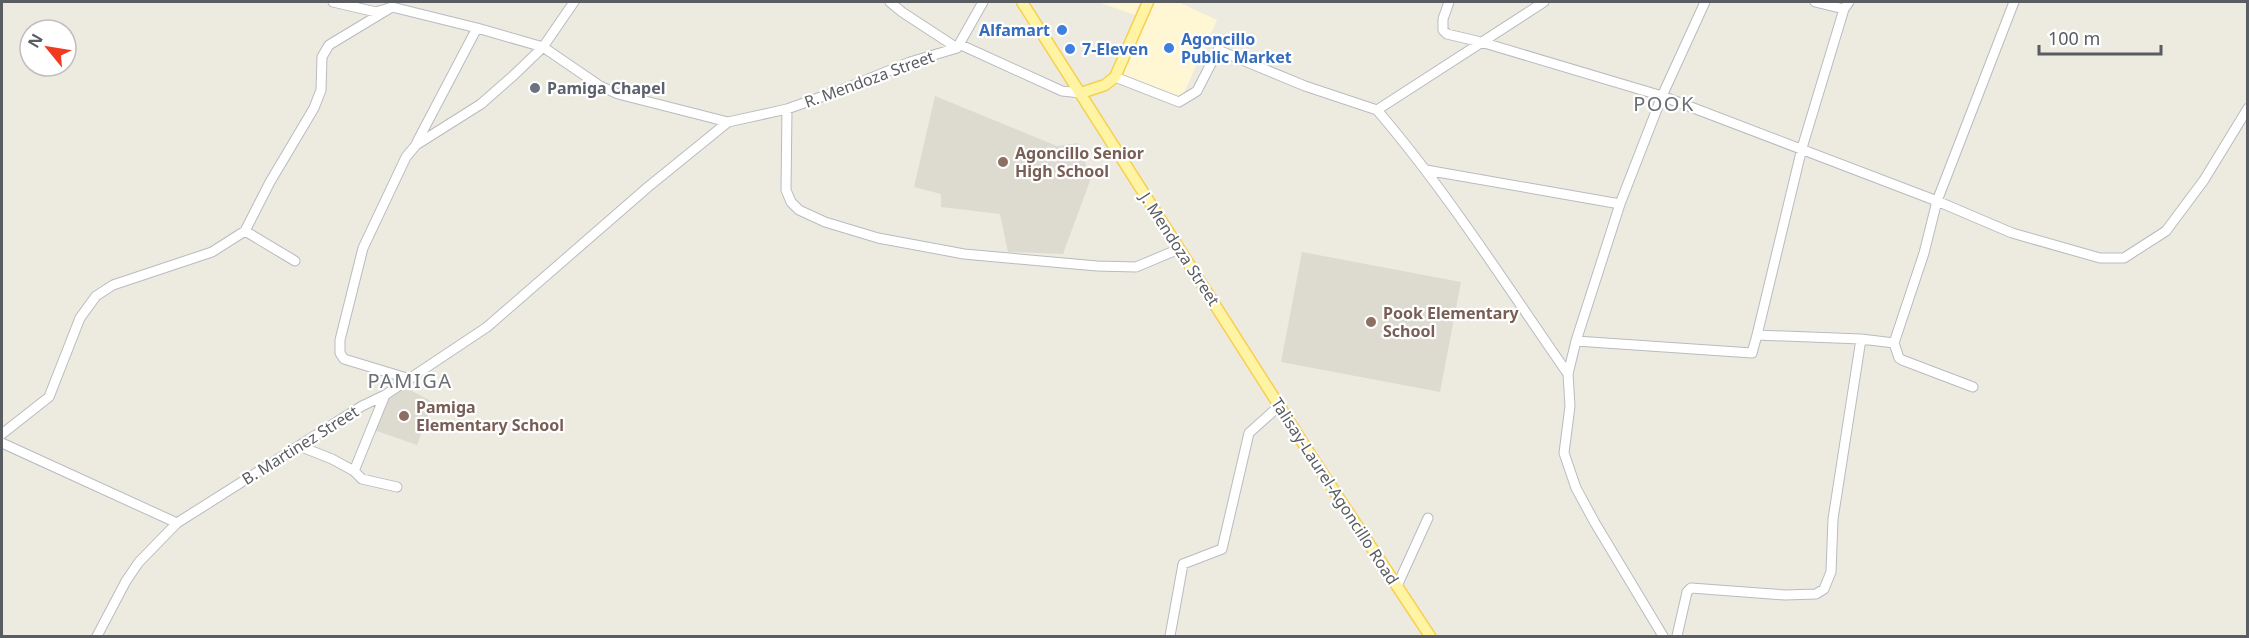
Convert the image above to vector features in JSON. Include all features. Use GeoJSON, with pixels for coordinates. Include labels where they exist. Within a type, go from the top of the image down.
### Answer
{"type":"FeatureCollection","features":[{"type":"Feature","properties":{"kind":"main road","name":"J. Mendoza Street"},"geometry":{"type":"LineString","coordinates":[[1022,2],[1241,345]]}},
{"type":"Feature","properties":{"kind":"main road"},"geometry":{"type":"LineString","coordinates":[[1081,93],[1105,85],[1115,77],[1148,2]]}},
{"type":"Feature","properties":{"kind":"main road","name":"Talisay-Laurel-Agoncillo Road"},"geometry":{"type":"LineString","coordinates":[[1241,345],[1430,636]]}},
{"type":"Feature","properties":{"kind":"street"},"geometry":{"type":"LineString","coordinates":[[333,2],[376,12],[405,5],[543,47],[600,86],[618,94],[728,122]]}},
{"type":"Feature","properties":{"kind":"street"},"geometry":{"type":"LineString","coordinates":[[416,145],[481,105],[543,47],[574,2]]}},
{"type":"Feature","properties":{"kind":"street"},"geometry":{"type":"LineString","coordinates":[[890,2],[902,12],[959,46],[1062,91],[1081,93]]}},
{"type":"Feature","properties":{"kind":"street"},"geometry":{"type":"LineString","coordinates":[[959,46],[983,2]]}},
{"type":"Feature","properties":{"kind":"street"},"geometry":{"type":"LineString","coordinates":[[1449,2],[1443,19],[1443,30],[1446,34],[1481,42],[1662,96],[1802,148],[2012,233],[2100,258],[2124,258],[2166,231],[2204,180],[2247,108]]}},
{"type":"Feature","properties":{"kind":"street"},"geometry":{"type":"LineString","coordinates":[[1377,110],[1544,2]]}},
{"type":"Feature","properties":{"kind":"street"},"geometry":{"type":"LineString","coordinates":[[1663,636],[1590,514],[1576,488],[1563,453],[1570,406],[1568,374],[1576,341],[1620,204],[1662,96],[1705,2]]}},
{"type":"Feature","properties":{"kind":"street"},"geometry":{"type":"LineString","coordinates":[[1576,341],[1752,353],[1802,148],[1846,5],[1815,2]]}},
{"type":"Feature","properties":{"kind":"street"},"geometry":{"type":"LineString","coordinates":[[1973,387],[1902,360],[1894,343],[1924,254],[1936,201],[2014,2]]}},
{"type":"Feature","properties":{"kind":"street"},"geometry":{"type":"LineString","coordinates":[[2,434],[49,397],[80,318],[96,296],[113,285],[212,252],[245,231],[270,182],[314,108],[321,90],[322,57],[330,45],[392,7]]}},
{"type":"Feature","properties":{"kind":"street"},"geometry":{"type":"LineString","coordinates":[[410,379],[344,359],[340,353],[340,340],[363,248],[406,157],[416,145],[477,28]]}},
{"type":"Feature","properties":{"kind":"street","name":"R. Mendoza Street"},"geometry":{"type":"LineString","coordinates":[[728,122],[788,109],[910,62],[959,46]]}},
{"type":"Feature","properties":{"kind":"street"},"geometry":{"type":"LineString","coordinates":[[1115,77],[1179,102],[1197,91],[1218,50],[1305,86],[1377,110],[1426,170],[1568,374]]}},
{"type":"Feature","properties":{"kind":"street"},"geometry":{"type":"LineString","coordinates":[[788,109],[786,190],[791,202],[799,210],[825,222],[878,238],[964,254],[1097,266],[1136,267],[1179,249]]}},
{"type":"Feature","properties":{"kind":"street","name":"B. Martinez Street"},"geometry":{"type":"LineString","coordinates":[[97,636],[126,580],[139,562],[177,523],[362,406],[385,395],[487,327],[648,187],[728,122]]}},
{"type":"Feature","properties":{"kind":"street"},"geometry":{"type":"LineString","coordinates":[[1426,170],[1620,204]]}},
{"type":"Feature","properties":{"kind":"street"},"geometry":{"type":"LineString","coordinates":[[245,231],[295,261]]}},
{"type":"Feature","properties":{"kind":"street"},"geometry":{"type":"LineString","coordinates":[[1757,335],[1860,339],[1894,343]]}},
{"type":"Feature","properties":{"kind":"street"},"geometry":{"type":"LineString","coordinates":[[1677,636],[1687,592],[1691,588],[1785,595],[1816,594],[1824,589],[1830,572],[1833,519],[1860,339]]}},
{"type":"Feature","properties":{"kind":"street"},"geometry":{"type":"LineString","coordinates":[[354,471],[385,395]]}},
{"type":"Feature","properties":{"kind":"street"},"geometry":{"type":"LineString","coordinates":[[1170,636],[1183,564],[1222,549],[1249,433],[1279,406]]}},
{"type":"Feature","properties":{"kind":"street"},"geometry":{"type":"LineString","coordinates":[[2,443],[177,523]]}},
{"type":"Feature","properties":{"kind":"street"},"geometry":{"type":"LineString","coordinates":[[299,446],[332,459],[354,471],[362,479],[397,487]]}},
{"type":"Feature","properties":{"kind":"street"},"geometry":{"type":"LineString","coordinates":[[1397,586],[1428,518]]}},
{"type":"Feature","properties":{"kind":"shaded area"},"geometry":{"type":"Polygon","coordinates":[[[1098,2],[1140,2],[1135,15],[1098,2]]]}},
{"type":"Feature","properties":{"kind":"shaded area","name":"Agoncillo Public Market"},"geometry":{"type":"Polygon","coordinates":[[[1154,2],[1178,2],[1217,20],[1181,99],[1122,76],[1154,2]]]}},
{"type":"Feature","properties":{"kind":"shaded area","name":"Agoncillo Senior High School"},"geometry":{"type":"Polygon","coordinates":[[[935,96],[1057,146],[1078,143],[1091,178],[1063,254],[1008,252],[1000,214],[941,207],[941,194],[914,187],[935,96]]]}},
{"type":"Feature","properties":{"kind":"shaded area","name":"Pook Elementary School"},"geometry":{"type":"Polygon","coordinates":[[[1302,252],[1461,282],[1440,392],[1281,362],[1302,252]]]}},
{"type":"Feature","properties":{"kind":"shaded area","name":"Pamiga Elementary School"},"geometry":{"type":"Polygon","coordinates":[[[406,388],[433,402],[417,445],[374,430],[388,396],[406,388]]]}},
{"type":"Feature","properties":{"kind":"place","name":"Alfamart"},"geometry":{"type":"Point","coordinates":[1062,30]}},
{"type":"Feature","properties":{"kind":"place","name":"Agoncillo Public Market"},"geometry":{"type":"Point","coordinates":[1169,48]}},
{"type":"Feature","properties":{"kind":"place","name":"7-Eleven"},"geometry":{"type":"Point","coordinates":[1070,49]}},
{"type":"Feature","properties":{"kind":"place","name":"Pamiga Chapel"},"geometry":{"type":"Point","coordinates":[535,88]}},
{"type":"Feature","properties":{"kind":"place","name":"Agoncillo Senior High School"},"geometry":{"type":"Point","coordinates":[1003,162]}},
{"type":"Feature","properties":{"kind":"place","name":"Pook Elementary School"},"geometry":{"type":"Point","coordinates":[1371,322]}},
{"type":"Feature","properties":{"kind":"place","name":"Pamiga Elementary School"},"geometry":{"type":"Point","coordinates":[404,416]}},
{"type":"Feature","properties":{"kind":"district","name":"POOK"},"geometry":{"type":"Point","coordinates":[1664,103]}},
{"type":"Feature","properties":{"kind":"district","name":"PAMIGA"},"geometry":{"type":"Point","coordinates":[410,380]}}]}
